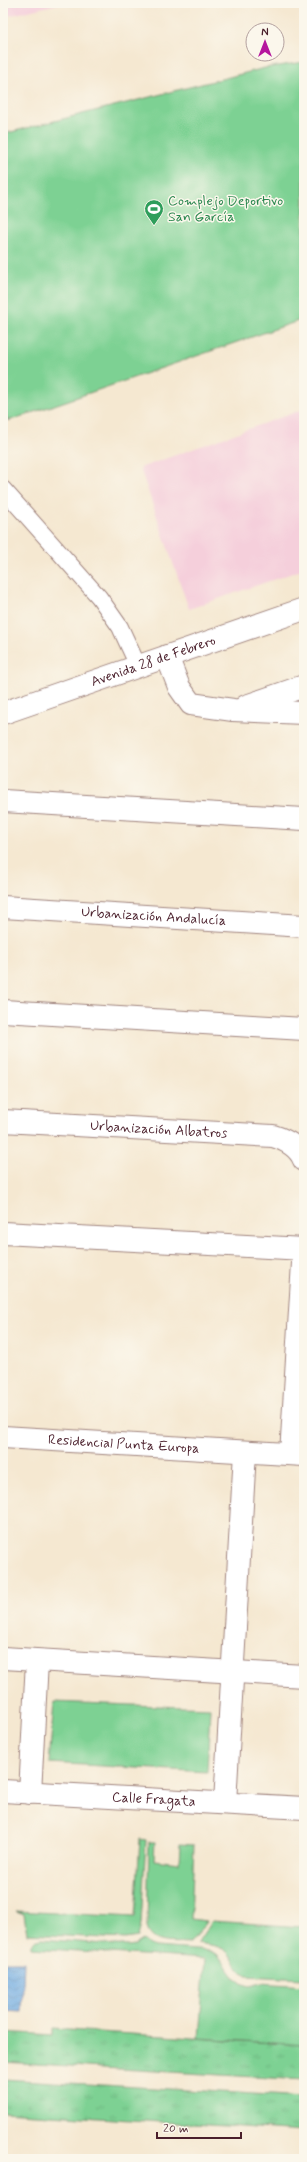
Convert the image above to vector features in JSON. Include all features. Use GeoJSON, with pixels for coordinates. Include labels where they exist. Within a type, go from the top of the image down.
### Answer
{"type":"FeatureCollection","features":[{"type":"Feature","properties":{"kind":"street","name":"Avenida 28 de Febrero"},"geometry":{"type":"LineString","coordinates":[[3,713],[304,609]]}},
{"type":"Feature","properties":{"kind":"street"},"geometry":{"type":"LineString","coordinates":[[167,656],[179,687],[191,704],[233,710],[304,713]]}},
{"type":"Feature","properties":{"kind":"street"},"geometry":{"type":"LineString","coordinates":[[233,710],[304,686]]}},
{"type":"Feature","properties":{"kind":"street"},"geometry":{"type":"LineString","coordinates":[[3,801],[304,819]]}},
{"type":"Feature","properties":{"kind":"street","name":"Urbanización Andalucía"},"geometry":{"type":"LineString","coordinates":[[3,908],[304,926]]}},
{"type":"Feature","properties":{"kind":"street"},"geometry":{"type":"LineString","coordinates":[[3,1011],[304,1029]]}},
{"type":"Feature","properties":{"kind":"street","name":"Urbanización Albatros"},"geometry":{"type":"LineString","coordinates":[[3,1121],[273,1136],[285,1140],[295,1147],[304,1160]]}},
{"type":"Feature","properties":{"kind":"street"},"geometry":{"type":"LineString","coordinates":[[3,1233],[304,1248],[298,1455]]}},
{"type":"Feature","properties":{"kind":"street","name":"Residencial Punta Europa"},"geometry":{"type":"LineString","coordinates":[[3,1437],[298,1455]]}},
{"type":"Feature","properties":{"kind":"street"},"geometry":{"type":"LineString","coordinates":[[225,1803],[245,1452]]}},
{"type":"Feature","properties":{"kind":"street"},"geometry":{"type":"LineString","coordinates":[[3,1658],[304,1676]]}},
{"type":"Feature","properties":{"kind":"street"},"geometry":{"type":"LineString","coordinates":[[30,1793],[38,1661]]}},
{"type":"Feature","properties":{"kind":"street","name":"Calle Fragata"},"geometry":{"type":"LineString","coordinates":[[3,1791],[304,1808]]}},
{"type":"Feature","properties":{"kind":"lane"},"geometry":{"type":"LineString","coordinates":[[3,489],[99,597],[120,627],[138,666]]}},
{"type":"Feature","properties":{"kind":"shaded area"},"geometry":{"type":"Polygon","coordinates":[[[3,3],[62,3],[3,17],[3,3]]]}},
{"type":"Feature","properties":{"kind":"shaded area"},"geometry":{"type":"Polygon","coordinates":[[[304,409],[304,569],[189,609],[140,468],[304,409]]]}},
{"type":"Feature","properties":{"kind":"green space","name":"Complejo Deportivo San García"},"geometry":{"type":"Polygon","coordinates":[[[304,62],[304,319],[8,421],[3,407],[3,134],[265,68],[304,62]]]}},
{"type":"Feature","properties":{"kind":"green space"},"geometry":{"type":"Polygon","coordinates":[[[54,1702],[210,1708],[207,1772],[49,1763],[54,1702]]]}},
{"type":"Feature","properties":{"kind":"green space"},"geometry":{"type":"Polygon","coordinates":[[[140,1839],[146,1840],[141,1924],[138,1937],[125,1939],[27,1934],[24,1914],[16,1911],[135,1917],[140,1839]]]}},
{"type":"Feature","properties":{"kind":"green space"},"geometry":{"type":"Polygon","coordinates":[[[149,1842],[155,1842],[154,1860],[179,1863],[180,1844],[194,1845],[191,1919],[207,1921],[190,1943],[164,1942],[153,1937],[149,1933],[147,1927],[149,1842]]]}},
{"type":"Feature","properties":{"kind":"green space"},"geometry":{"type":"Polygon","coordinates":[[[212,1921],[304,1927],[304,1979],[246,1976],[239,1969],[230,1955],[223,1949],[197,1943],[212,1921]]]}},
{"type":"Feature","properties":{"kind":"green space"},"geometry":{"type":"Polygon","coordinates":[[[42,1939],[128,1946],[135,1945],[143,1940],[149,1945],[156,1947],[210,1951],[218,1955],[235,1978],[243,1984],[250,1986],[261,1983],[304,1986],[304,2045],[199,2038],[205,1959],[31,1948],[34,1941],[42,1939]]]}},
{"type":"Feature","properties":{"kind":"green space"},"geometry":{"type":"Polygon","coordinates":[[[53,2029],[304,2045],[304,2080],[3,2062],[3,2032],[53,2035],[53,2029]]]}},
{"type":"Feature","properties":{"kind":"green space"},"geometry":{"type":"Polygon","coordinates":[[[3,2079],[304,2097],[304,2131],[3,2112],[3,2079]]]}},
{"type":"Feature","properties":{"kind":"water"},"geometry":{"type":"Polygon","coordinates":[[[3,1962],[24,1962],[22,2012],[3,2011],[3,1962]]]}},
{"type":"Feature","properties":{"kind":"place","name":"Complejo Deportivo San García"},"geometry":{"type":"Point","coordinates":[154,226]}}]}
